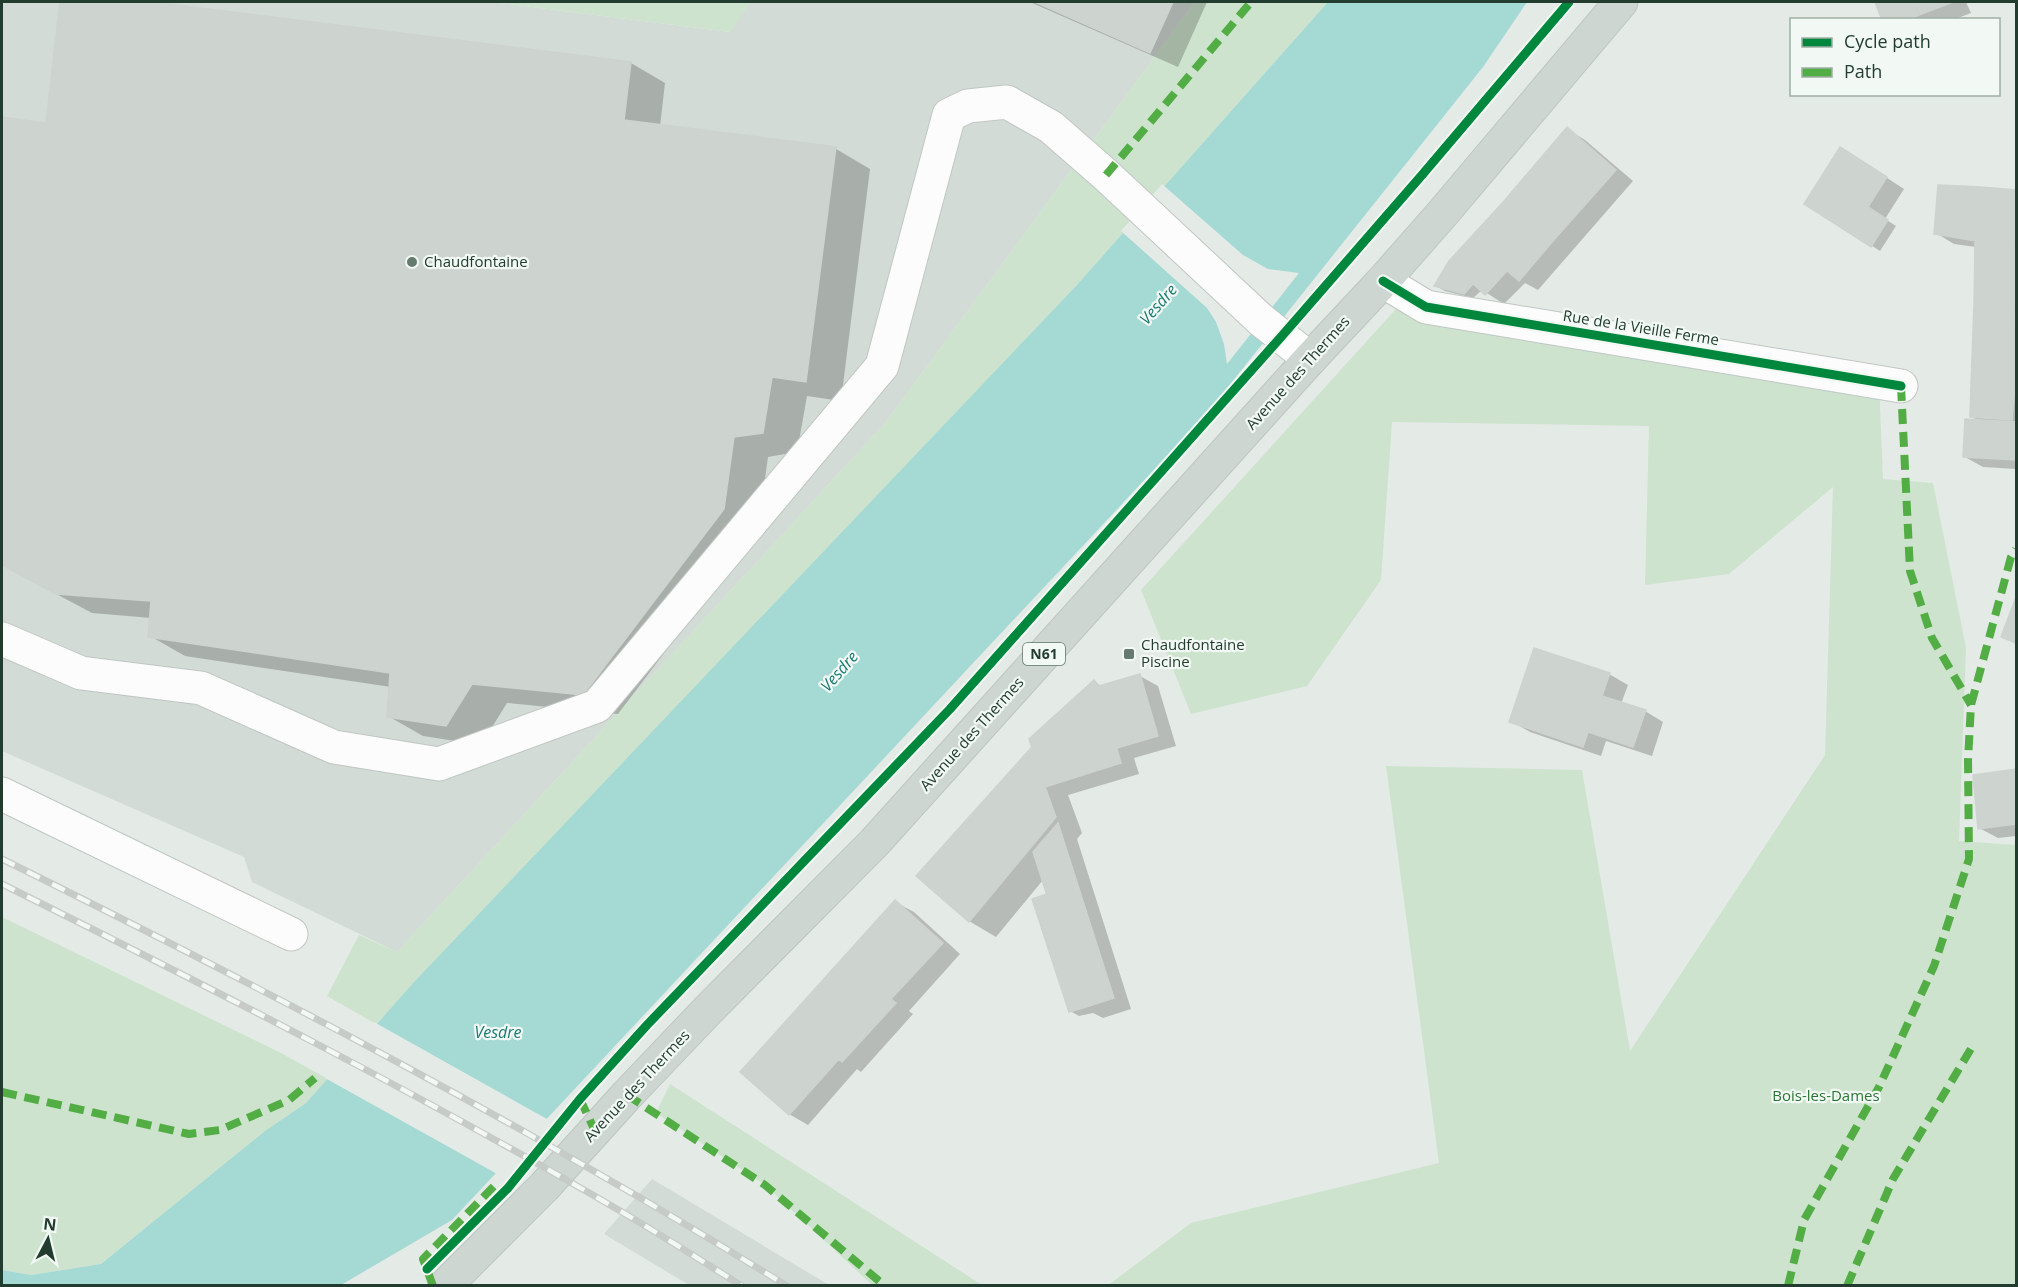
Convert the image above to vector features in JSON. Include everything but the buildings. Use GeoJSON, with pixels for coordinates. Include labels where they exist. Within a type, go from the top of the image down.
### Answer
{"type":"FeatureCollection","features":[{"type":"Feature","properties":{"kind":"main road","name":"Avenue des Thermes"},"geometry":{"type":"LineString","coordinates":[[445,1286],[544,1187],[708,1010],[874,843],[1383,281],[1621,2]]}},
{"type":"Feature","properties":{"kind":"street"},"geometry":{"type":"LineString","coordinates":[[2,639],[81,673],[201,688],[334,747],[439,764],[597,706],[882,366],[949,115],[968,106],[1007,102],[1051,127],[1261,320],[1310,359]]}},
{"type":"Feature","properties":{"kind":"street","name":"Rue de la Vieille Ferme"},"geometry":{"type":"LineString","coordinates":[[1383,281],[1426,307],[1901,386]]}},
{"type":"Feature","properties":{"kind":"street"},"geometry":{"type":"LineString","coordinates":[[2,794],[291,934]]}},
{"type":"Feature","properties":{"kind":"shaded area","name":"Chaudfontaine"},"geometry":{"type":"Polygon","coordinates":[[[2,2],[493,2],[730,32],[750,2],[1195,2],[886,422],[397,952],[252,882],[244,857],[2,751],[2,2]]]}},
{"type":"Feature","properties":{"kind":"shaded area"},"geometry":{"type":"Polygon","coordinates":[[[652,1179],[829,1285],[689,1285],[604,1234],[652,1179]]]}},
{"type":"Feature","properties":{"kind":"green space"},"geometry":{"type":"Polygon","coordinates":[[[493,2],[750,2],[731,32],[493,2]]]}},
{"type":"Feature","properties":{"kind":"green space"},"geometry":{"type":"Polygon","coordinates":[[[1195,2],[1328,2],[1076,286],[376,1024],[327,996],[359,935],[397,952],[886,422],[1195,2]]]}},
{"type":"Feature","properties":{"kind":"green space","name":"Bois-les-Dames"},"geometry":{"type":"Polygon","coordinates":[[[1406,298],[1879,383],[1883,479],[1933,483],[1966,648],[1959,841],[2016,845],[2016,1285],[1107,1286],[1191,1223],[1439,1163],[1386,766],[1582,770],[1630,1051],[1825,755],[1833,487],[1729,574],[1645,585],[1649,426],[1392,422],[1381,580],[1307,686],[1191,714],[1141,590],[1406,298]]]}},
{"type":"Feature","properties":{"kind":"green space"},"geometry":{"type":"Polygon","coordinates":[[[2,917],[279,1052],[328,1079],[306,1103],[265,1131],[101,1264],[31,1275],[2,1270],[2,917]]]}},
{"type":"Feature","properties":{"kind":"green space"},"geometry":{"type":"Polygon","coordinates":[[[670,1084],[982,1285],[872,1285],[765,1185],[656,1113],[670,1084]]]}},
{"type":"Feature","properties":{"kind":"water","name":"Vesdre"},"geometry":{"type":"Polygon","coordinates":[[[1328,2],[1527,2],[1483,67],[1208,412],[452,1220],[341,1285],[2,1286],[2,1270],[31,1275],[101,1264],[265,1131],[306,1103],[416,980],[1076,286],[1328,2]]]}},
{"type":"Feature","properties":{"kind":"pier"},"geometry":{"type":"Polygon","coordinates":[[[1162,184],[1243,255],[1268,269],[1299,273],[1227,364],[1224,344],[1216,322],[1207,308],[1121,231],[1162,184]]]}},
{"type":"Feature","properties":{"kind":"pier"},"geometry":{"type":"Polygon","coordinates":[[[374,1022],[549,1121],[499,1175],[325,1078],[374,1022]]]}},
{"type":"Feature","properties":{"kind":"railway"},"geometry":{"type":"LineString","coordinates":[[2,859],[202,959],[399,1063],[595,1172],[787,1286]]}},
{"type":"Feature","properties":{"kind":"railway"},"geometry":{"type":"LineString","coordinates":[[2,884],[237,1002],[392,1084],[546,1168],[742,1286]]}},
{"type":"Feature","properties":{"kind":"marked path"},"geometry":{"type":"LineString","coordinates":[[1106,175],[1251,2]]}},
{"type":"Feature","properties":{"kind":"marked path"},"geometry":{"type":"LineString","coordinates":[[1901,386],[1910,571],[1932,638],[1971,705]]}},
{"type":"Feature","properties":{"kind":"marked path"},"geometry":{"type":"LineString","coordinates":[[1788,1286],[1804,1220],[1879,1087],[1934,966],[1969,859],[1968,760],[1971,705],[2011,557],[2016,549]]}},
{"type":"Feature","properties":{"kind":"marked path"},"geometry":{"type":"LineString","coordinates":[[1847,1286],[1893,1179],[1972,1047]]}},
{"type":"Feature","properties":{"kind":"marked path"},"geometry":{"type":"LineString","coordinates":[[2,1092],[189,1134],[220,1130],[289,1100],[315,1078]]}},
{"type":"Feature","properties":{"kind":"marked path"},"geometry":{"type":"LineString","coordinates":[[627,1095],[765,1185],[885,1286]]}},
{"type":"Feature","properties":{"kind":"marked path"},"geometry":{"type":"LineString","coordinates":[[580,1099],[595,1131]]}},
{"type":"Feature","properties":{"kind":"marked path"},"geometry":{"type":"LineString","coordinates":[[433,1286],[423,1259],[499,1181]]}},
{"type":"Feature","properties":{"kind":"cycle path"},"geometry":{"type":"LineString","coordinates":[[427,1269],[508,1188],[580,1099],[647,1025],[950,709],[1281,337],[1569,2]]}},
{"type":"Feature","properties":{"kind":"cycle path"},"geometry":{"type":"LineString","coordinates":[[1383,281],[1426,307],[1901,386]]}},
{"type":"Feature","properties":{"kind":"place","name":"Chaudfontaine"},"geometry":{"type":"Point","coordinates":[412,262]}},
{"type":"Feature","properties":{"kind":"place","name":"Chaudfontaine Piscine"},"geometry":{"type":"Point","coordinates":[1129,654]}}]}
